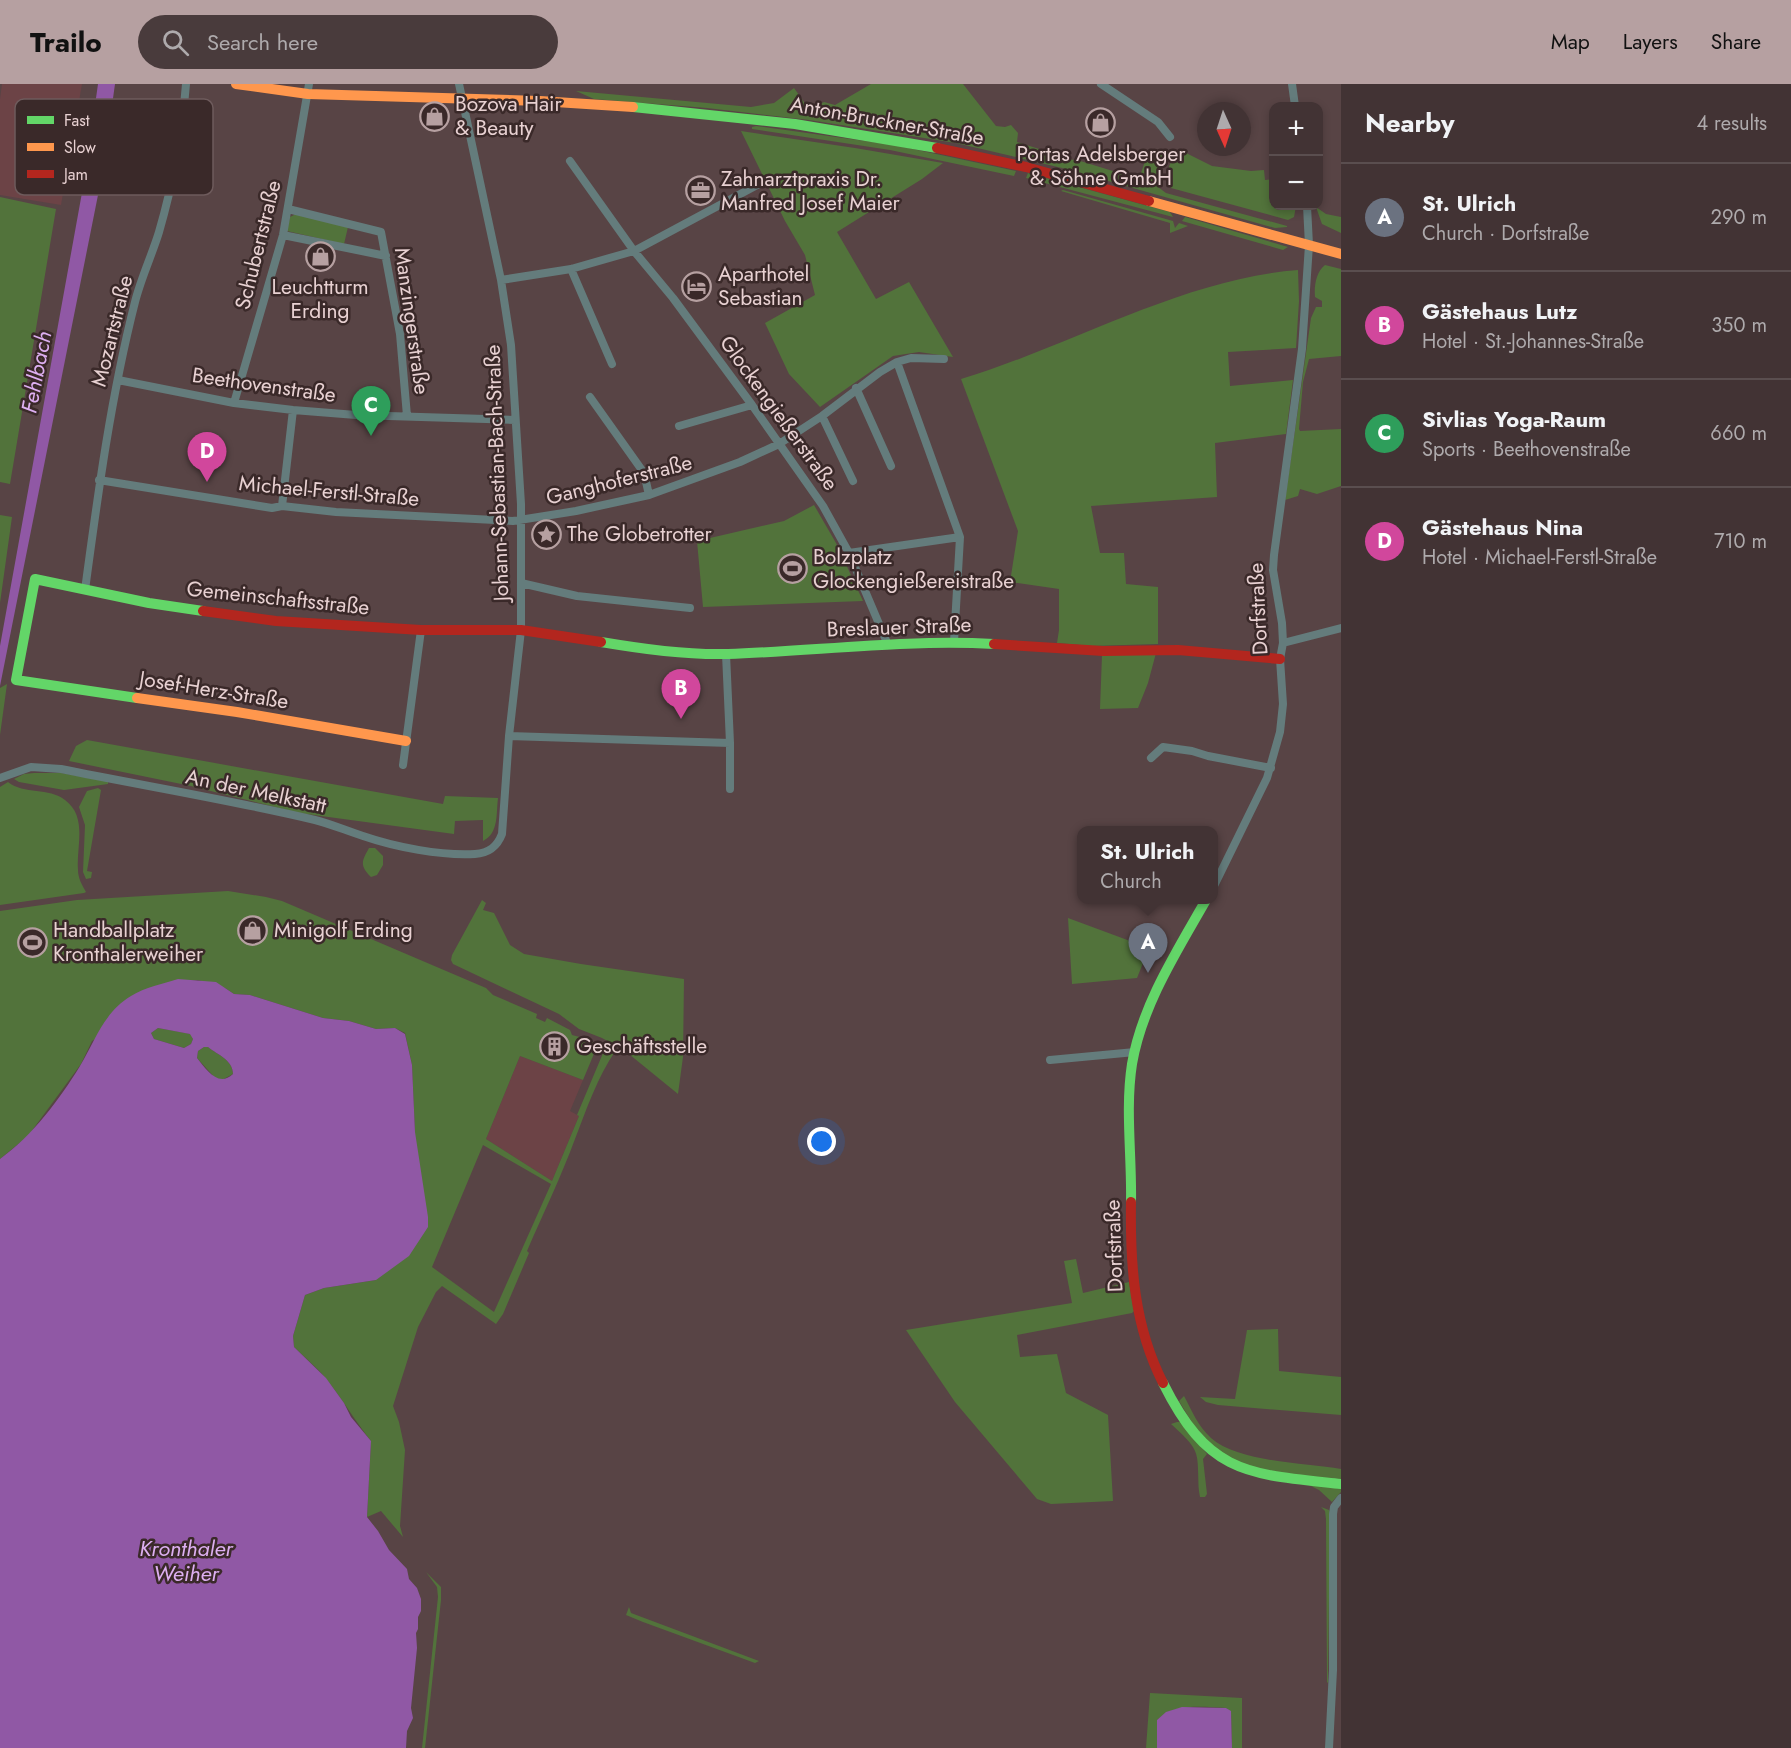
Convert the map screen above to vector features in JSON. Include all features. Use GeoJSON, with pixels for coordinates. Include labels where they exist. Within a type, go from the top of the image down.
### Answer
{"type":"FeatureCollection","features":[{"type":"Feature","properties":{"kind":"street","name":"Mozartstraße"},"geometry":{"type":"LineString","coordinates":[[184,99],[186,84]]}},
{"type":"Feature","properties":{"kind":"street","name":"Anton-Bruckner-Straße"},"geometry":{"type":"LineString","coordinates":[[236,84],[462,99],[556,102],[704,113],[795,124],[897,140],[1036,170],[1341,254]]}},
{"type":"Feature","properties":{"kind":"street","name":"Johann-Sebastian-Bach-Straße"},"geometry":{"type":"LineString","coordinates":[[459,84],[501,280],[511,345],[522,521],[521,630],[509,736],[502,834],[494,848]]}},
{"type":"Feature","properties":{"kind":"street"},"geometry":{"type":"LineString","coordinates":[[1101,84],[1158,123],[1170,137]]}},
{"type":"Feature","properties":{"kind":"street"},"geometry":{"type":"LineString","coordinates":[[1292,84],[1294,102]]}},
{"type":"Feature","properties":{"kind":"street","name":"Schubertstraße"},"geometry":{"type":"LineString","coordinates":[[234,403],[283,235],[309,89]]}},
{"type":"Feature","properties":{"kind":"street","name":"Glockengießerstraße"},"geometry":{"type":"LineString","coordinates":[[570,161],[634,252],[679,305],[823,506],[849,554],[888,645]]}},
{"type":"Feature","properties":{"kind":"street"},"geometry":{"type":"LineString","coordinates":[[501,280],[571,269],[634,252],[759,184]]}},
{"type":"Feature","properties":{"kind":"street","name":"Mozartstraße"},"geometry":{"type":"LineString","coordinates":[[85,590],[99,480],[118,380],[136,299],[159,231],[168,195]]}},
{"type":"Feature","properties":{"kind":"street","name":"Manzingerstraße"},"geometry":{"type":"LineString","coordinates":[[288,209],[381,232],[400,334],[407,416]]}},
{"type":"Feature","properties":{"kind":"street","name":"Dorfstraße"},"geometry":{"type":"LineString","coordinates":[[1218,878],[1271,768],[1280,732],[1283,709],[1280,659],[1283,643],[1273,570],[1302,349],[1309,245],[1306,210]]}},
{"type":"Feature","properties":{"kind":"street"},"geometry":{"type":"LineString","coordinates":[[283,235],[386,256]]}},
{"type":"Feature","properties":{"kind":"street"},"geometry":{"type":"LineString","coordinates":[[571,269],[612,364]]}},
{"type":"Feature","properties":{"kind":"street","name":"Ganghoferstraße"},"geometry":{"type":"LineString","coordinates":[[522,521],[649,495],[714,473],[779,444],[822,416],[856,388],[897,362],[910,358],[944,359]]}},
{"type":"Feature","properties":{"kind":"street"},"geometry":{"type":"LineString","coordinates":[[897,362],[960,537],[954,642]]}},
{"type":"Feature","properties":{"kind":"street","name":"Beethovenstraße"},"geometry":{"type":"LineString","coordinates":[[118,380],[234,403],[293,410],[515,420]]}},
{"type":"Feature","properties":{"kind":"street"},"geometry":{"type":"LineString","coordinates":[[856,388],[891,466]]}},
{"type":"Feature","properties":{"kind":"street"},"geometry":{"type":"LineString","coordinates":[[590,397],[644,473],[649,495]]}},
{"type":"Feature","properties":{"kind":"street"},"geometry":{"type":"LineString","coordinates":[[679,426],[752,405]]}},
{"type":"Feature","properties":{"kind":"street"},"geometry":{"type":"LineString","coordinates":[[282,506],[293,410]]}},
{"type":"Feature","properties":{"kind":"street"},"geometry":{"type":"LineString","coordinates":[[822,416],[853,481]]}},
{"type":"Feature","properties":{"kind":"street","name":"Michael-Ferstl-Straße"},"geometry":{"type":"LineString","coordinates":[[99,480],[272,508],[282,506],[336,512],[522,521]]}},
{"type":"Feature","properties":{"kind":"street"},"geometry":{"type":"LineString","coordinates":[[849,554],[960,537]]}},
{"type":"Feature","properties":{"kind":"street","name":"Gemeinschaftsstraße"},"geometry":{"type":"LineString","coordinates":[[16,680],[35,579],[181,609],[276,621],[421,630],[521,630]]}},
{"type":"Feature","properties":{"kind":"street"},"geometry":{"type":"LineString","coordinates":[[520,583],[577,596],[690,608]]}},
{"type":"Feature","properties":{"kind":"street"},"geometry":{"type":"LineString","coordinates":[[1283,643],[1341,628]]}},
{"type":"Feature","properties":{"kind":"street"},"geometry":{"type":"LineString","coordinates":[[404,765],[421,630]]}},
{"type":"Feature","properties":{"kind":"street","name":"Breslauer Straße"},"geometry":{"type":"LineString","coordinates":[[521,630],[656,651],[726,654],[954,642],[1103,651],[1178,650],[1280,659]]}},
{"type":"Feature","properties":{"kind":"street"},"geometry":{"type":"LineString","coordinates":[[726,654],[730,743],[729,789]]}},
{"type":"Feature","properties":{"kind":"street","name":"Josef-Herz-Straße"},"geometry":{"type":"LineString","coordinates":[[16,680],[225,710],[406,741]]}},
{"type":"Feature","properties":{"kind":"street"},"geometry":{"type":"LineString","coordinates":[[509,736],[730,743]]}},
{"type":"Feature","properties":{"kind":"street"},"geometry":{"type":"LineString","coordinates":[[1151,758],[1163,747],[1192,750],[1208,756],[1271,768]]}},
{"type":"Feature","properties":{"kind":"street","name":"An der Melkstatt"},"geometry":{"type":"LineString","coordinates":[[0,778],[31,767],[61,769],[317,820],[382,842],[426,850],[473,854],[487,852],[494,848]]}},
{"type":"Feature","properties":{"kind":"street","name":"Dorfstraße"},"geometry":{"type":"LineString","coordinates":[[1204,904],[1156,990],[1135,1052],[1129,1085],[1133,1281],[1138,1315],[1152,1360],[1171,1400],[1209,1450],[1230,1464],[1278,1476],[1341,1484]]}},
{"type":"Feature","properties":{"kind":"street"},"geometry":{"type":"LineString","coordinates":[[1050,1060],[1135,1052]]}},
{"type":"Feature","properties":{"kind":"street"},"geometry":{"type":"LineString","coordinates":[[1329,1748],[1333,1670],[1333,1514],[1334,1507],[1341,1498]]}},
{"type":"Feature","properties":{"kind":"shaded area"},"geometry":{"type":"Polygon","coordinates":[[[2,84],[82,84],[79,99],[15,99],[15,195],[63,195],[61,205],[0,195],[2,84]]]}},
{"type":"Feature","properties":{"kind":"shaded area"},"geometry":{"type":"Polygon","coordinates":[[[520,1056],[583,1080],[570,1111],[579,1116],[552,1181],[486,1139],[520,1056]]]}},
{"type":"Feature","properties":{"kind":"green space"},"geometry":{"type":"Polygon","coordinates":[[[871,84],[963,84],[996,126],[1011,125],[1018,133],[1017,142],[1055,154],[1060,159],[1077,160],[1139,179],[1147,155],[1163,153],[1157,175],[1158,187],[1166,193],[1287,227],[1275,228],[1062,168],[956,143],[809,120],[707,108],[594,99],[576,91],[751,107],[774,103],[794,88],[809,109],[824,102],[835,105],[871,84]]]}},
{"type":"Feature","properties":{"kind":"green space"},"geometry":{"type":"Polygon","coordinates":[[[756,126],[894,145],[1016,171],[1014,176],[890,150],[752,129],[756,126]]]}},
{"type":"Feature","properties":{"kind":"green space"},"geometry":{"type":"Polygon","coordinates":[[[741,131],[943,163],[922,179],[837,232],[876,299],[909,282],[953,357],[919,352],[893,356],[820,407],[789,374],[765,323],[815,295],[805,255],[785,221],[741,131]]]}},
{"type":"Feature","properties":{"kind":"green space"},"geometry":{"type":"Polygon","coordinates":[[[1180,150],[1212,166],[1251,171],[1264,170],[1265,180],[1269,180],[1269,210],[1295,210],[1294,217],[1288,220],[1171,188],[1167,173],[1173,158],[1180,150]]]}},
{"type":"Feature","properties":{"kind":"green space"},"geometry":{"type":"Polygon","coordinates":[[[1028,173],[1170,212],[1173,217],[1026,178],[1028,173]]]}},
{"type":"Feature","properties":{"kind":"green space"},"geometry":{"type":"Polygon","coordinates":[[[1061,191],[1173,221],[1175,228],[1179,223],[1188,226],[1170,233],[1170,223],[1061,191]]]}},
{"type":"Feature","properties":{"kind":"green space"},"geometry":{"type":"Polygon","coordinates":[[[0,197],[56,209],[10,484],[0,482],[0,197]]]}},
{"type":"Feature","properties":{"kind":"green space"},"geometry":{"type":"Polygon","coordinates":[[[1317,210],[1341,217],[1341,233],[1322,224],[1317,210]]]}},
{"type":"Feature","properties":{"kind":"green space"},"geometry":{"type":"Polygon","coordinates":[[[296,214],[348,227],[344,244],[287,231],[290,217],[296,214]]]}},
{"type":"Feature","properties":{"kind":"green space"},"geometry":{"type":"Polygon","coordinates":[[[1185,217],[1288,247],[1283,250],[1182,221],[1185,217]]]}},
{"type":"Feature","properties":{"kind":"green space"},"geometry":{"type":"Polygon","coordinates":[[[1325,265],[1341,269],[1341,356],[1309,359],[1303,382],[1299,429],[1300,431],[1341,429],[1341,486],[1317,494],[1300,489],[1298,496],[1285,500],[1311,318],[1316,307],[1322,307],[1322,301],[1315,297],[1315,284],[1325,265]]]}},
{"type":"Feature","properties":{"kind":"green space"},"geometry":{"type":"Polygon","coordinates":[[[1298,270],[1296,348],[1228,352],[1230,386],[1293,380],[1286,434],[1215,443],[1217,497],[1091,506],[1100,553],[1124,553],[1126,584],[1158,587],[1158,644],[1092,646],[1057,643],[1059,589],[1010,582],[1018,531],[961,379],[1044,349],[1127,315],[1212,286],[1255,276],[1298,270]]]}},
{"type":"Feature","properties":{"kind":"green space"},"geometry":{"type":"Polygon","coordinates":[[[814,505],[836,543],[863,601],[703,607],[697,541],[784,521],[814,505]]]}},
{"type":"Feature","properties":{"kind":"green space"},"geometry":{"type":"Polygon","coordinates":[[[0,515],[12,517],[0,603],[0,515]]]}},
{"type":"Feature","properties":{"kind":"green space"},"geometry":{"type":"Polygon","coordinates":[[[1156,653],[1138,708],[1100,709],[1102,655],[1156,653]]]}},
{"type":"Feature","properties":{"kind":"green space"},"geometry":{"type":"Polygon","coordinates":[[[7,684],[0,735],[0,688],[7,684]]]}},
{"type":"Feature","properties":{"kind":"green space"},"geometry":{"type":"Polygon","coordinates":[[[87,740],[443,804],[445,796],[498,798],[496,822],[492,833],[483,841],[483,820],[455,821],[454,834],[299,813],[191,786],[69,761],[76,746],[87,740]]]}},
{"type":"Feature","properties":{"kind":"green space"},"geometry":{"type":"Polygon","coordinates":[[[61,773],[108,781],[108,784],[64,790],[19,782],[14,779],[24,774],[61,773]]]}},
{"type":"Feature","properties":{"kind":"green space"},"geometry":{"type":"Polygon","coordinates":[[[8,782],[21,788],[59,796],[72,807],[79,824],[78,873],[86,892],[0,905],[0,787],[8,782]]]}},
{"type":"Feature","properties":{"kind":"green space"},"geometry":{"type":"Polygon","coordinates":[[[98,788],[101,790],[87,871],[92,872],[91,878],[86,879],[83,872],[85,825],[79,807],[87,791],[98,788]]]}},
{"type":"Feature","properties":{"kind":"green space"},"geometry":{"type":"Polygon","coordinates":[[[369,848],[375,848],[383,856],[383,865],[377,875],[371,877],[363,866],[369,848]]]}},
{"type":"Feature","properties":{"kind":"green space"},"geometry":{"type":"Polygon","coordinates":[[[228,891],[282,901],[486,988],[493,995],[537,1014],[536,1018],[545,1022],[547,1018],[570,1030],[572,1035],[590,1041],[596,1049],[583,1080],[520,1056],[486,1139],[552,1181],[606,1046],[616,1050],[593,1093],[527,1251],[529,1253],[503,1314],[496,1324],[442,1286],[436,1292],[418,1327],[393,1406],[405,1450],[400,1526],[403,1537],[381,1511],[367,1517],[371,1441],[316,1367],[294,1347],[293,1336],[305,1295],[324,1288],[376,1280],[415,1132],[412,1065],[405,1033],[395,1028],[376,1029],[349,1021],[323,1018],[250,995],[234,994],[225,988],[198,980],[188,981],[92,1041],[81,1064],[28,1136],[0,1159],[0,911],[77,900],[228,891]],[[483,1145],[432,1267],[494,1312],[551,1184],[483,1145]]]}},
{"type":"Feature","properties":{"kind":"green space"},"geometry":{"type":"Polygon","coordinates":[[[482,900],[486,903],[483,910],[494,913],[510,945],[524,954],[684,979],[683,1057],[678,1094],[624,1050],[579,1029],[559,1014],[453,964],[452,955],[482,900]]]}},
{"type":"Feature","properties":{"kind":"green space"},"geometry":{"type":"Polygon","coordinates":[[[1068,918],[1149,948],[1137,978],[1072,984],[1068,918]]]}},
{"type":"Feature","properties":{"kind":"green space"},"geometry":{"type":"Polygon","coordinates":[[[158,1028],[191,1034],[193,1039],[191,1044],[184,1048],[154,1039],[151,1033],[158,1028]]]}},
{"type":"Feature","properties":{"kind":"green space"},"geometry":{"type":"Polygon","coordinates":[[[208,1047],[228,1061],[233,1074],[222,1080],[216,1079],[197,1058],[198,1051],[208,1047]]]}},
{"type":"Feature","properties":{"kind":"green space"},"geometry":{"type":"Polygon","coordinates":[[[1076,1259],[1083,1293],[1129,1282],[1134,1311],[1017,1335],[1020,1357],[1057,1354],[1066,1393],[1108,1415],[1113,1501],[1051,1504],[1037,1499],[955,1402],[906,1330],[1072,1303],[1064,1261],[1076,1259]]]}},
{"type":"Feature","properties":{"kind":"green space"},"geometry":{"type":"Polygon","coordinates":[[[1278,1329],[1279,1371],[1341,1377],[1341,1415],[1218,1405],[1206,1402],[1200,1397],[1235,1399],[1247,1330],[1278,1329]]]}},
{"type":"Feature","properties":{"kind":"green space"},"geometry":{"type":"Polygon","coordinates":[[[1184,1396],[1202,1428],[1223,1446],[1255,1457],[1341,1469],[1341,1480],[1279,1472],[1246,1466],[1233,1461],[1215,1450],[1198,1431],[1179,1401],[1184,1396]]]}},
{"type":"Feature","properties":{"kind":"green space"},"geometry":{"type":"Polygon","coordinates":[[[1181,1422],[1207,1454],[1203,1459],[1207,1494],[1205,1497],[1200,1497],[1196,1453],[1171,1424],[1181,1422]]]}},
{"type":"Feature","properties":{"kind":"green space"},"geometry":{"type":"Polygon","coordinates":[[[1307,1484],[1341,1488],[1341,1492],[1332,1502],[1319,1490],[1307,1484]]]}},
{"type":"Feature","properties":{"kind":"green space"},"geometry":{"type":"Polygon","coordinates":[[[1321,1507],[1330,1512],[1328,1683],[1326,1519],[1325,1511],[1321,1507]]]}},
{"type":"Feature","properties":{"kind":"green space"},"geometry":{"type":"Polygon","coordinates":[[[426,1572],[441,1587],[441,1600],[425,1748],[422,1748],[438,1597],[437,1587],[426,1572]]]}},
{"type":"Feature","properties":{"kind":"green space"},"geometry":{"type":"Polygon","coordinates":[[[629,1607],[631,1613],[759,1661],[755,1663],[626,1615],[629,1607]]]}},
{"type":"Feature","properties":{"kind":"green space"},"geometry":{"type":"Polygon","coordinates":[[[1150,1693],[1242,1698],[1242,1748],[1232,1748],[1231,1712],[1226,1708],[1198,1707],[1181,1708],[1157,1720],[1157,1748],[1146,1748],[1150,1693]]]}},
{"type":"Feature","properties":{"kind":"water"},"geometry":{"type":"Polygon","coordinates":[[[98,84],[115,84],[113,99],[96,99],[98,84]]]}},
{"type":"Feature","properties":{"kind":"water"},"geometry":{"type":"Polygon","coordinates":[[[82,195],[98,195],[0,686],[0,646],[82,195]]]}},
{"type":"Feature","properties":{"kind":"water","name":"Kronthaler Weiher"},"geometry":{"type":"Polygon","coordinates":[[[178,979],[216,982],[234,994],[250,995],[323,1018],[349,1021],[376,1029],[395,1028],[405,1034],[412,1065],[415,1132],[428,1227],[409,1256],[376,1280],[324,1288],[305,1295],[293,1336],[294,1347],[326,1378],[351,1417],[371,1441],[367,1517],[389,1550],[407,1569],[409,1579],[417,1588],[421,1599],[416,1633],[417,1648],[411,1708],[413,1718],[407,1731],[406,1748],[0,1748],[0,1159],[34,1128],[54,1104],[114,1010],[136,993],[178,979]],[[158,1028],[151,1033],[154,1039],[184,1048],[191,1044],[193,1039],[190,1034],[158,1028]],[[208,1047],[198,1051],[197,1058],[208,1072],[222,1079],[233,1074],[228,1061],[208,1047]]]}},
{"type":"Feature","properties":{"kind":"water"},"geometry":{"type":"Polygon","coordinates":[[[1182,1707],[1226,1708],[1231,1711],[1232,1748],[1157,1748],[1157,1720],[1166,1712],[1182,1707]]]}},
{"type":"Feature","properties":{"kind":"traffic: fast"},"geometry":{"type":"LineString","coordinates":[[633,107],[795,124],[937,148]]}},
{"type":"Feature","properties":{"kind":"traffic: fast"},"geometry":{"type":"LineString","coordinates":[[137,698],[16,680],[35,579],[149,603],[203,611]]}},
{"type":"Feature","properties":{"kind":"traffic: fast"},"geometry":{"type":"LineString","coordinates":[[601,642],[696,654],[761,653],[895,644],[994,644]]}},
{"type":"Feature","properties":{"kind":"traffic: fast"},"geometry":{"type":"LineString","coordinates":[[1131,1202],[1129,1098],[1132,1064],[1137,1042],[1162,979],[1204,904]]}},
{"type":"Feature","properties":{"kind":"traffic: fast"},"geometry":{"type":"LineString","coordinates":[[1163,1383],[1180,1413],[1197,1436],[1215,1453],[1234,1464],[1280,1477],[1341,1484]]}},
{"type":"Feature","properties":{"kind":"traffic: slow"},"geometry":{"type":"LineString","coordinates":[[236,84],[308,94],[540,101],[633,107]]}},
{"type":"Feature","properties":{"kind":"traffic: slow"},"geometry":{"type":"LineString","coordinates":[[1149,201],[1341,254]]}},
{"type":"Feature","properties":{"kind":"traffic: slow"},"geometry":{"type":"LineString","coordinates":[[137,698],[237,712],[406,741]]}},
{"type":"Feature","properties":{"kind":"traffic: jam"},"geometry":{"type":"LineString","coordinates":[[937,148],[1026,167],[1149,201]]}},
{"type":"Feature","properties":{"kind":"traffic: jam"},"geometry":{"type":"LineString","coordinates":[[203,611],[276,621],[421,630],[521,630],[601,642]]}},
{"type":"Feature","properties":{"kind":"traffic: jam"},"geometry":{"type":"LineString","coordinates":[[994,644],[1103,651],[1178,650],[1280,659]]}},
{"type":"Feature","properties":{"kind":"traffic: jam"},"geometry":{"type":"LineString","coordinates":[[1131,1202],[1136,1295],[1146,1340],[1163,1383]]}},
{"type":"Feature","properties":{"kind":"place","name":"Bozova Hair & Beauty"},"geometry":{"type":"Point","coordinates":[434,116]}},
{"type":"Feature","properties":{"kind":"place","name":"Portas Adelsberger & Söhne GmbH"},"geometry":{"type":"Point","coordinates":[1101,123]}},
{"type":"Feature","properties":{"kind":"place","name":"Zahnarztpraxis Dr. Manfred Josef Maier"},"geometry":{"type":"Point","coordinates":[700,191]}},
{"type":"Feature","properties":{"kind":"place","name":"Leuchtturm Erding"},"geometry":{"type":"Point","coordinates":[320,256]}},
{"type":"Feature","properties":{"kind":"place","name":"Aparthotel Sebastian"},"geometry":{"type":"Point","coordinates":[697,286]}},
{"type":"Feature","properties":{"kind":"place","name":"Sivlias Yoga-Raum"},"geometry":{"type":"Point","coordinates":[371,436]}},
{"type":"Feature","properties":{"kind":"place","name":"Gästehaus Nina"},"geometry":{"type":"Point","coordinates":[207,482]}},
{"type":"Feature","properties":{"kind":"place","name":"The Globetrotter"},"geometry":{"type":"Point","coordinates":[546,534]}},
{"type":"Feature","properties":{"kind":"place","name":"Bolzplatz Glockengießereistraße"},"geometry":{"type":"Point","coordinates":[792,569]}},
{"type":"Feature","properties":{"kind":"place","name":"Gästehaus Lutz"},"geometry":{"type":"Point","coordinates":[681,719]}},
{"type":"Feature","properties":{"kind":"place","name":"Minigolf Erding"},"geometry":{"type":"Point","coordinates":[253,930]}},
{"type":"Feature","properties":{"kind":"place","name":"Handballplatz Kronthalerweiher"},"geometry":{"type":"Point","coordinates":[32,942]}},
{"type":"Feature","properties":{"kind":"place","name":"St. Ulrich"},"geometry":{"type":"Point","coordinates":[1148,973]}},
{"type":"Feature","properties":{"kind":"place","name":"Geschäftsstelle"},"geometry":{"type":"Point","coordinates":[555,1046]}},
{"type":"Feature","properties":{"kind":"water label","name":"Fehlbach"},"geometry":{"type":"Point","coordinates":[36,372]}}]}
